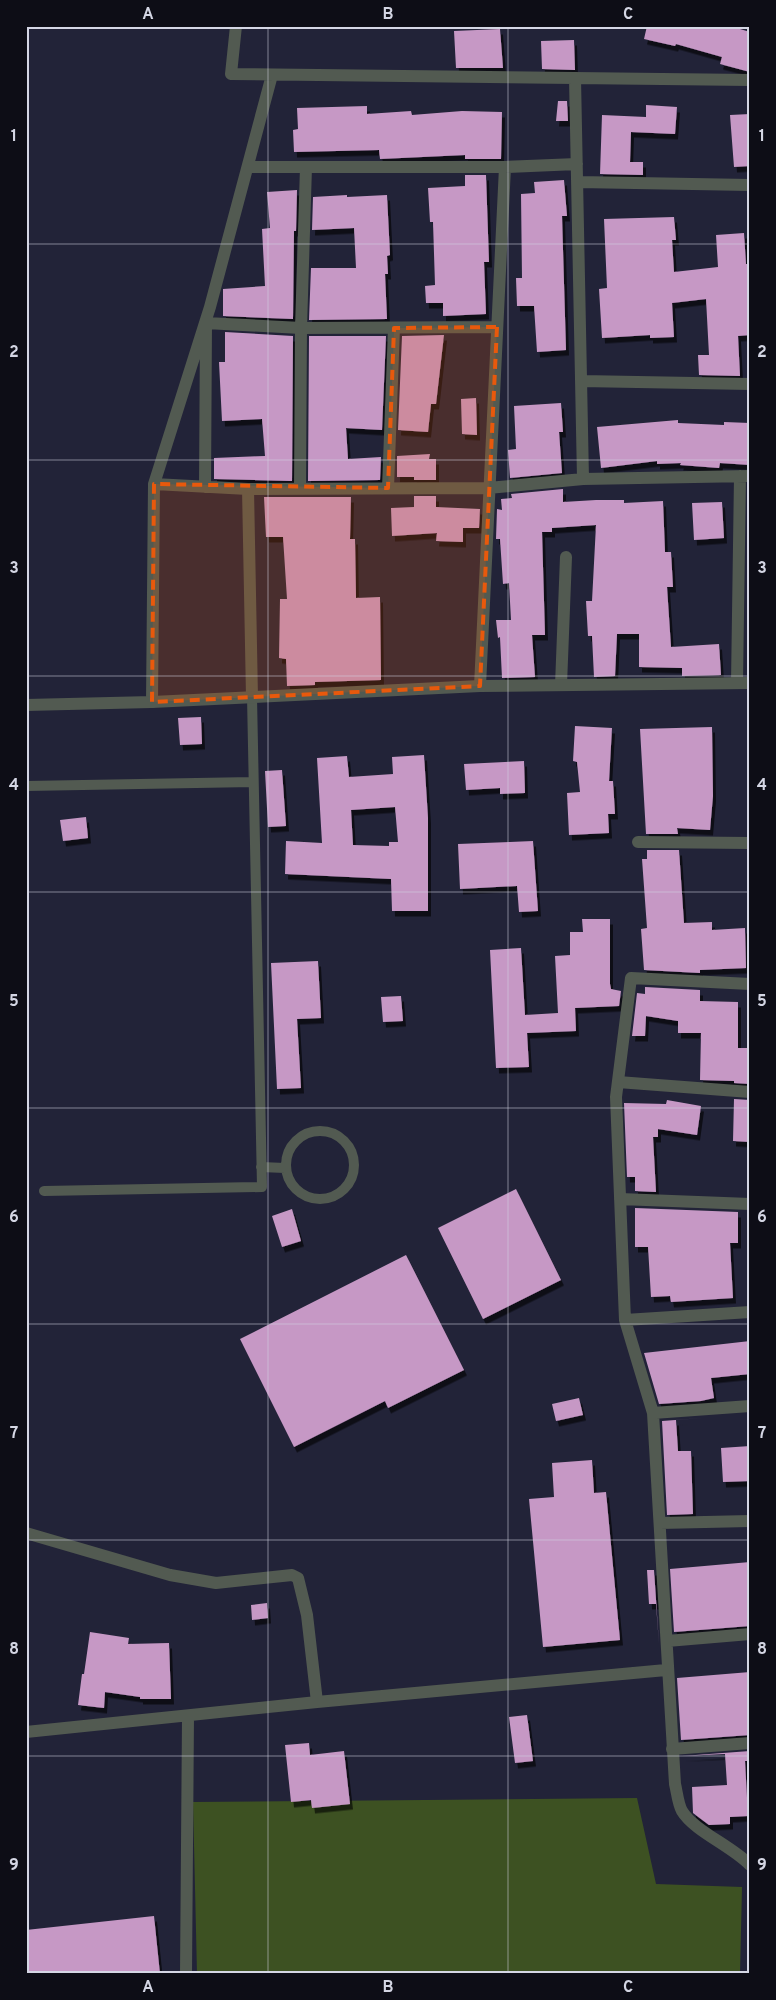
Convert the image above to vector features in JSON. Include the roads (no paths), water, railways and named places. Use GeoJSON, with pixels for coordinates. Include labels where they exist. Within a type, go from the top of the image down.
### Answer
{"type":"FeatureCollection","features":[{"type":"Feature","properties":{"kind":"street"},"geometry":{"type":"LineString","coordinates":[[236,26],[230,74],[750,80]]}},
{"type":"Feature","properties":{"kind":"street"},"geometry":{"type":"LineString","coordinates":[[152,702],[154,484],[206,322],[272,75]]}},
{"type":"Feature","properties":{"kind":"street"},"geometry":{"type":"LineString","coordinates":[[576,78],[583,479]]}},
{"type":"Feature","properties":{"kind":"street"},"geometry":{"type":"LineString","coordinates":[[248,166],[505,167],[577,164]]}},
{"type":"Feature","properties":{"kind":"street"},"geometry":{"type":"LineString","coordinates":[[300,489],[301,328],[306,167]]}},
{"type":"Feature","properties":{"kind":"street"},"geometry":{"type":"LineString","coordinates":[[480,686],[488,488],[505,167]]}},
{"type":"Feature","properties":{"kind":"street"},"geometry":{"type":"LineString","coordinates":[[578,182],[750,186]]}},
{"type":"Feature","properties":{"kind":"street"},"geometry":{"type":"LineString","coordinates":[[206,322],[301,328],[497,327]]}},
{"type":"Feature","properties":{"kind":"street"},"geometry":{"type":"LineString","coordinates":[[205,487],[206,322]]}},
{"type":"Feature","properties":{"kind":"street"},"geometry":{"type":"LineString","coordinates":[[388,488],[394,328]]}},
{"type":"Feature","properties":{"kind":"street"},"geometry":{"type":"LineString","coordinates":[[581,381],[750,384]]}},
{"type":"Feature","properties":{"kind":"street"},"geometry":{"type":"LineString","coordinates":[[26,705],[152,702],[480,686],[744,683],[745,476],[583,479],[488,488],[248,489],[154,484]]}},
{"type":"Feature","properties":{"kind":"street"},"geometry":{"type":"LineString","coordinates":[[248,489],[252,697]]}},
{"type":"Feature","properties":{"kind":"street"},"geometry":{"type":"LineString","coordinates":[[561,685],[566,557]]}},
{"type":"Feature","properties":{"kind":"street"},"geometry":{"type":"LineString","coordinates":[[638,842],[750,843]]}},
{"type":"Feature","properties":{"kind":"street"},"geometry":{"type":"LineString","coordinates":[[750,984],[631,978],[616,1097],[625,1320],[653,1413],[667,1641],[666,1670],[674,1784],[682,1811],[698,1826],[740,1854],[750,1865]]}},
{"type":"Feature","properties":{"kind":"street"},"geometry":{"type":"LineString","coordinates":[[618,1082],[750,1092]]}},
{"type":"Feature","properties":{"kind":"street"},"geometry":{"type":"LineString","coordinates":[[620,1199],[750,1204]]}},
{"type":"Feature","properties":{"kind":"street"},"geometry":{"type":"LineString","coordinates":[[625,1320],[750,1312]]}},
{"type":"Feature","properties":{"kind":"street"},"geometry":{"type":"LineString","coordinates":[[653,1413],[750,1406]]}},
{"type":"Feature","properties":{"kind":"street"},"geometry":{"type":"LineString","coordinates":[[660,1523],[750,1521]]}},
{"type":"Feature","properties":{"kind":"street"},"geometry":{"type":"LineString","coordinates":[[26,1532],[170,1576],[216,1583],[292,1575],[298,1578],[307,1615],[317,1702]]}},
{"type":"Feature","properties":{"kind":"street"},"geometry":{"type":"LineString","coordinates":[[667,1641],[750,1634]]}},
{"type":"Feature","properties":{"kind":"street"},"geometry":{"type":"LineString","coordinates":[[26,1732],[188,1717],[317,1702],[666,1670]]}},
{"type":"Feature","properties":{"kind":"street"},"geometry":{"type":"LineString","coordinates":[[186,1974],[188,1717]]}},
{"type":"Feature","properties":{"kind":"street"},"geometry":{"type":"LineString","coordinates":[[672,1749],[750,1743]]}},
{"type":"Feature","properties":{"kind":"lane"},"geometry":{"type":"LineString","coordinates":[[44,1191],[262,1187],[252,697]]}},
{"type":"Feature","properties":{"kind":"lane"},"geometry":{"type":"LineString","coordinates":[[26,786],[254,782]]}},
{"type":"Feature","properties":{"kind":"lane"},"geometry":{"type":"LineString","coordinates":[[327,1131],[346,1142],[354,1161],[349,1182],[334,1197],[312,1199],[294,1188],[285,1168],[290,1147],[306,1133],[313,1132],[327,1131]]}},
{"type":"Feature","properties":{"kind":"lane"},"geometry":{"type":"LineString","coordinates":[[262,1167],[285,1168]]}}]}
